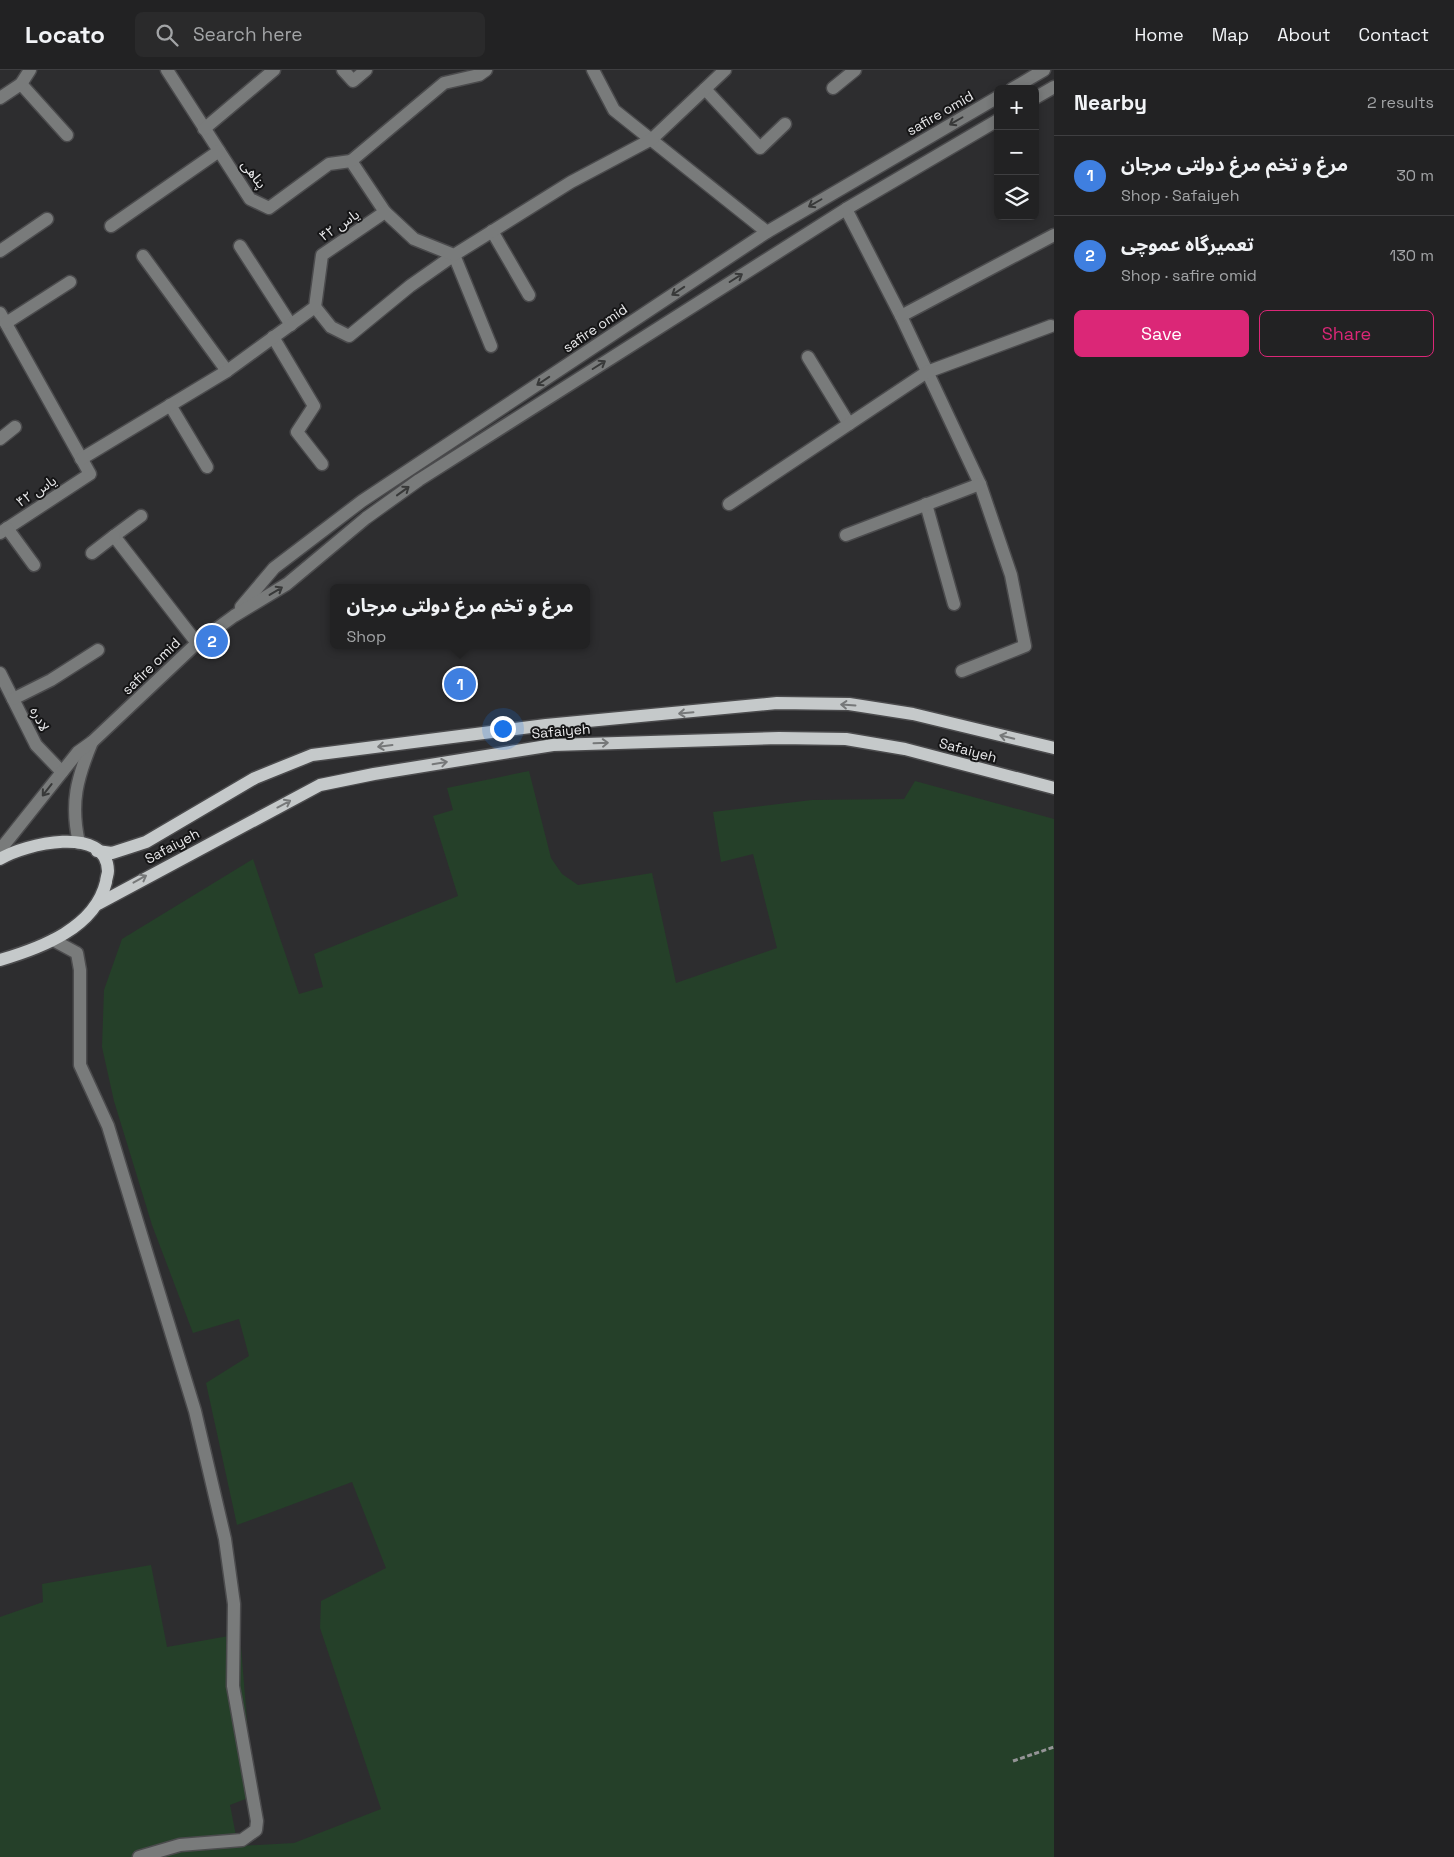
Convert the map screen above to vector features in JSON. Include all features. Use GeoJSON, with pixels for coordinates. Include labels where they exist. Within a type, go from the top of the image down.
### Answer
{"type":"FeatureCollection","features":[{"type":"Feature","properties":{"kind":"main road","name":"Safaiyeh"},"geometry":{"type":"LineString","coordinates":[[97,851],[112,853],[146,842],[255,778],[312,755],[546,725],[777,703],[849,704],[913,714],[1054,748]]}},
{"type":"Feature","properties":{"kind":"main road","name":"Safaiyeh"},"geometry":{"type":"LineString","coordinates":[[98,904],[320,785],[374,774],[553,745],[779,738],[846,739],[905,749],[1054,788]]}},
{"type":"Feature","properties":{"kind":"main road"},"geometry":{"type":"LineString","coordinates":[[0,859],[28,846],[57,842],[79,842],[87,844],[102,855],[108,871],[102,898],[85,919],[54,940],[0,960]]}},
{"type":"Feature","properties":{"kind":"street"},"geometry":{"type":"LineString","coordinates":[[0,98],[21,84],[30,70]]}},
{"type":"Feature","properties":{"kind":"street","name":"پناهی"},"geometry":{"type":"LineString","coordinates":[[167,70],[250,199],[269,208],[329,164],[350,161]]}},
{"type":"Feature","properties":{"kind":"street"},"geometry":{"type":"LineString","coordinates":[[204,129],[274,70]]}},
{"type":"Feature","properties":{"kind":"street"},"geometry":{"type":"LineString","coordinates":[[343,70],[353,81],[366,70]]}},
{"type":"Feature","properties":{"kind":"street"},"geometry":{"type":"LineString","coordinates":[[486,70],[479,75],[444,83],[350,161],[385,212],[414,239],[454,255],[491,346]]}},
{"type":"Feature","properties":{"kind":"street"},"geometry":{"type":"LineString","coordinates":[[593,70],[614,110],[767,232]]}},
{"type":"Feature","properties":{"kind":"street"},"geometry":{"type":"LineString","coordinates":[[70,282],[3,318],[82,459],[227,371],[315,308],[331,327],[349,336],[410,286],[454,255],[571,182],[652,139],[725,70]]}},
{"type":"Feature","properties":{"kind":"street"},"geometry":{"type":"LineString","coordinates":[[833,88],[855,70]]}},
{"type":"Feature","properties":{"kind":"street"},"geometry":{"type":"LineString","coordinates":[[1019,85],[1040,72],[1045,92]]}},
{"type":"Feature","properties":{"kind":"street"},"geometry":{"type":"LineString","coordinates":[[21,84],[67,135]]}},
{"type":"Feature","properties":{"kind":"street"},"geometry":{"type":"LineString","coordinates":[[705,89],[760,148],[785,124]]}},
{"type":"Feature","properties":{"kind":"street","name":"safire omid"},"geometry":{"type":"LineString","coordinates":[[234,616],[274,568],[362,501],[767,232],[994,99]]}},
{"type":"Feature","properties":{"kind":"street","name":"safire omid"},"geometry":{"type":"LineString","coordinates":[[0,850],[78,752],[92,742],[197,643],[234,616],[287,584],[366,518],[419,480],[846,209],[994,122]]}},
{"type":"Feature","properties":{"kind":"street"},"geometry":{"type":"LineString","coordinates":[[111,226],[219,151]]}},
{"type":"Feature","properties":{"kind":"street"},"geometry":{"type":"LineString","coordinates":[[846,209],[901,316],[980,484],[1011,575],[1025,646],[962,671]]}},
{"type":"Feature","properties":{"kind":"street","name":"یاس ۴۲"},"geometry":{"type":"LineString","coordinates":[[315,308],[322,255],[385,212]]}},
{"type":"Feature","properties":{"kind":"street"},"geometry":{"type":"LineString","coordinates":[[0,251],[47,219]]}},
{"type":"Feature","properties":{"kind":"street"},"geometry":{"type":"LineString","coordinates":[[492,231],[529,294]]}},
{"type":"Feature","properties":{"kind":"street"},"geometry":{"type":"LineString","coordinates":[[901,316],[1054,235]]}},
{"type":"Feature","properties":{"kind":"street"},"geometry":{"type":"LineString","coordinates":[[240,246],[291,324]]}},
{"type":"Feature","properties":{"kind":"street"},"geometry":{"type":"LineString","coordinates":[[143,256],[227,371]]}},
{"type":"Feature","properties":{"kind":"street"},"geometry":{"type":"LineString","coordinates":[[730,504],[927,372],[1051,326]]}},
{"type":"Feature","properties":{"kind":"street"},"geometry":{"type":"LineString","coordinates":[[273,337],[314,406],[297,432],[322,464]]}},
{"type":"Feature","properties":{"kind":"street"},"geometry":{"type":"LineString","coordinates":[[808,357],[849,424]]}},
{"type":"Feature","properties":{"kind":"street"},"geometry":{"type":"LineString","coordinates":[[170,405],[207,467]]}},
{"type":"Feature","properties":{"kind":"street"},"geometry":{"type":"LineString","coordinates":[[0,438],[15,427]]}},
{"type":"Feature","properties":{"kind":"street","name":"یاس ۴۲"},"geometry":{"type":"LineString","coordinates":[[4,530],[90,474],[82,459]]}},
{"type":"Feature","properties":{"kind":"street"},"geometry":{"type":"LineString","coordinates":[[846,535],[980,484]]}},
{"type":"Feature","properties":{"kind":"street"},"geometry":{"type":"LineString","coordinates":[[926,504],[954,604]]}},
{"type":"Feature","properties":{"kind":"street"},"geometry":{"type":"LineString","coordinates":[[92,553],[141,516]]}},
{"type":"Feature","properties":{"kind":"street"},"geometry":{"type":"LineString","coordinates":[[4,530],[34,565]]}},
{"type":"Feature","properties":{"kind":"street"},"geometry":{"type":"LineString","coordinates":[[114,536],[197,643]]}},
{"type":"Feature","properties":{"kind":"street"},"geometry":{"type":"LineString","coordinates":[[13,699],[51,680],[98,650]]}},
{"type":"Feature","properties":{"kind":"street","name":"لادره"},"geometry":{"type":"LineString","coordinates":[[0,674],[36,745],[62,772]]}},
{"type":"Feature","properties":{"kind":"street"},"geometry":{"type":"LineString","coordinates":[[79,842],[75,826],[78,777],[92,742]]}},
{"type":"Feature","properties":{"kind":"street"},"geometry":{"type":"LineString","coordinates":[[54,940],[77,953],[80,970],[80,1065],[108,1126],[195,1411],[225,1539],[234,1604],[233,1686],[257,1821],[256,1830],[242,1840],[180,1845],[139,1857]]}},
{"type":"Feature","properties":{"kind":"path"},"geometry":{"type":"LineString","coordinates":[[1013,1761],[1054,1747]]}},
{"type":"Feature","properties":{"kind":"green space"},"geometry":{"type":"Polygon","coordinates":[[[529,771],[551,858],[562,874],[578,885],[652,873],[676,983],[777,948],[753,854],[721,862],[713,812],[812,800],[904,799],[915,781],[1054,819],[1054,1857],[0,1857],[0,1617],[43,1602],[42,1584],[151,1565],[167,1647],[240,1634],[253,1796],[230,1805],[238,1846],[294,1843],[381,1809],[320,1628],[321,1601],[386,1568],[352,1482],[237,1525],[206,1383],[249,1356],[239,1319],[193,1333],[152,1225],[114,1101],[102,1047],[104,990],[122,939],[253,859],[299,994],[323,987],[314,954],[458,896],[433,816],[453,810],[447,788],[529,771]]]}},
{"type":"Feature","properties":{"kind":"place","name":"تعمیرگاه عموچی"},"geometry":{"type":"Point","coordinates":[212,641]}},
{"type":"Feature","properties":{"kind":"place","name":"مرغ و تخم مرغ دولتی مرجان"},"geometry":{"type":"Point","coordinates":[460,684]}}]}
